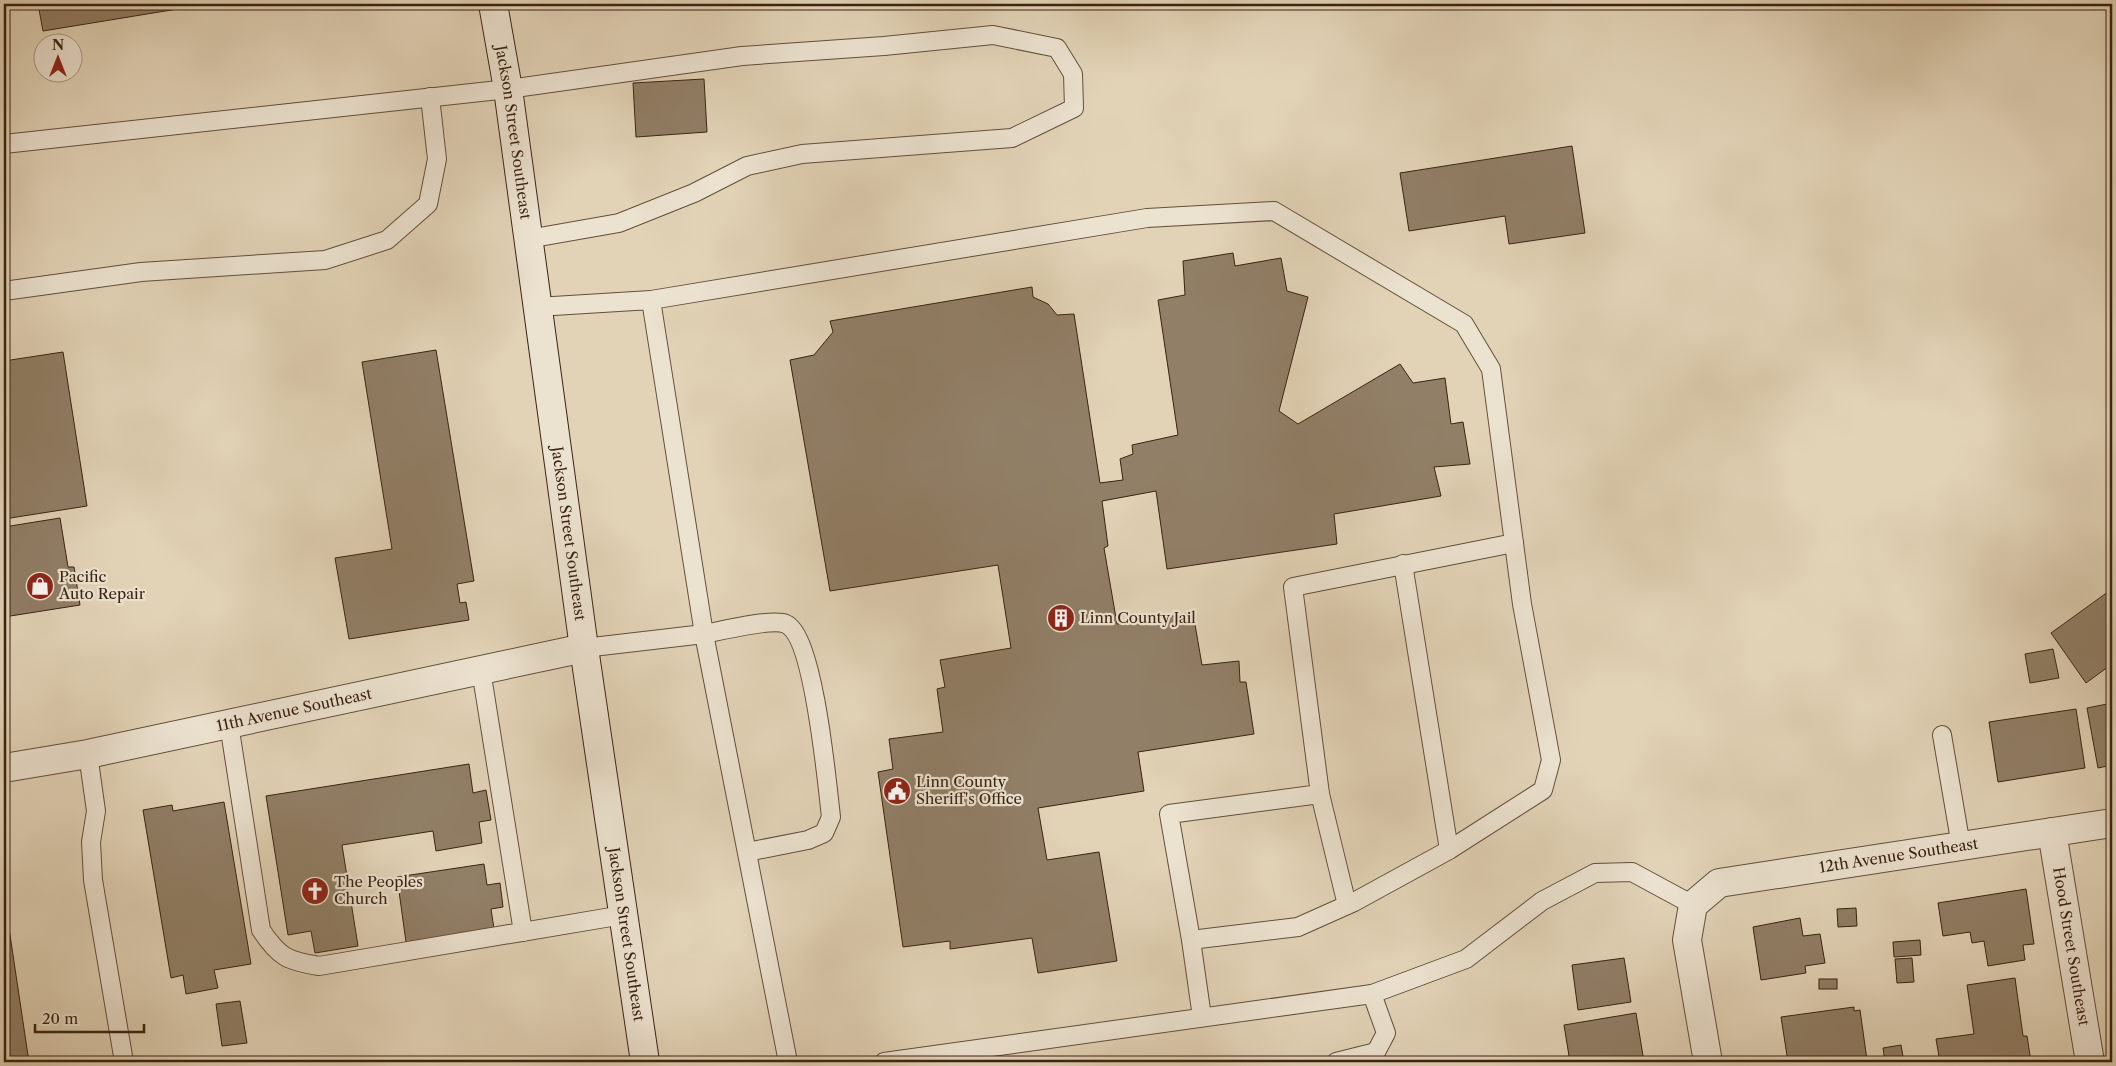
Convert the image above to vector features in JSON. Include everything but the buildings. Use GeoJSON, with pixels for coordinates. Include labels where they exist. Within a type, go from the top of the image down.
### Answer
{"type":"FeatureCollection","features":[{"type":"Feature","properties":{"kind":"street","name":"Jackson Street Southeast"},"geometry":{"type":"LineString","coordinates":[[493,4],[508,89],[584,648],[645,1062]]}},
{"type":"Feature","properties":{"kind":"street","name":"11th Avenue Southeast"},"geometry":{"type":"LineString","coordinates":[[4,768],[88,754],[584,648]]}},
{"type":"Feature","properties":{"kind":"street","name":"12th Avenue Southeast"},"geometry":{"type":"LineString","coordinates":[[1692,905],[1719,883],[2112,823]]}},
{"type":"Feature","properties":{"kind":"street","name":"Hood Street Southeast"},"geometry":{"type":"LineString","coordinates":[[2052,832],[2090,1062]]}},
{"type":"Feature","properties":{"kind":"street"},"geometry":{"type":"LineString","coordinates":[[1692,905],[1686,940],[1708,1062]]}},
{"type":"Feature","properties":{"kind":"lane"},"geometry":{"type":"LineString","coordinates":[[4,144],[508,89],[742,56],[884,46],[993,35],[1058,48],[1073,74],[1074,108],[1012,138],[802,154],[747,166],[694,193],[619,223],[528,239]]}},
{"type":"Feature","properties":{"kind":"lane"},"geometry":{"type":"LineString","coordinates":[[4,291],[142,272],[325,260],[387,240],[428,204],[437,160],[430,97]]}},
{"type":"Feature","properties":{"kind":"lane"},"geometry":{"type":"LineString","coordinates":[[537,307],[651,300],[1147,218],[1274,211],[1464,324],[1492,368],[1522,604],[1551,760],[1543,790],[1449,850],[1346,905],[1298,927],[1191,940]]}},
{"type":"Feature","properties":{"kind":"lane"},"geometry":{"type":"LineString","coordinates":[[651,300],[704,634],[788,1062]]}},
{"type":"Feature","properties":{"kind":"lane"},"geometry":{"type":"LineString","coordinates":[[1346,905],[1320,794],[1293,587],[1514,542]]}},
{"type":"Feature","properties":{"kind":"lane"},"geometry":{"type":"LineString","coordinates":[[1403,564],[1449,850]]}},
{"type":"Feature","properties":{"kind":"lane"},"geometry":{"type":"LineString","coordinates":[[584,648],[704,634],[762,624],[785,623],[794,630],[804,650],[812,680],[831,817],[824,833],[808,840],[747,852]]}},
{"type":"Feature","properties":{"kind":"lane"},"geometry":{"type":"LineString","coordinates":[[481,670],[523,932]]}},
{"type":"Feature","properties":{"kind":"lane"},"geometry":{"type":"LineString","coordinates":[[229,724],[261,930],[273,949],[293,962],[319,966],[623,915]]}},
{"type":"Feature","properties":{"kind":"lane"},"geometry":{"type":"LineString","coordinates":[[1942,735],[1961,846]]}},
{"type":"Feature","properties":{"kind":"lane"},"geometry":{"type":"LineString","coordinates":[[88,754],[96,811],[91,842],[93,880],[124,1062]]}},
{"type":"Feature","properties":{"kind":"lane"},"geometry":{"type":"LineString","coordinates":[[1202,1018],[1191,940],[1169,814],[1320,794]]}},
{"type":"Feature","properties":{"kind":"lane"},"geometry":{"type":"LineString","coordinates":[[884,1062],[921,1060],[1372,994],[1466,960],[1542,902],[1595,873],[1632,872],[1692,905]]}},
{"type":"Feature","properties":{"kind":"lane"},"geometry":{"type":"LineString","coordinates":[[1336,1062],[1376,1052],[1386,1033],[1372,994]]}},
{"type":"Feature","properties":{"kind":"place","name":"Pacific Auto Repair"},"geometry":{"type":"Point","coordinates":[40,586]}},
{"type":"Feature","properties":{"kind":"place","name":"Linn County Jail"},"geometry":{"type":"Point","coordinates":[1061,618]}},
{"type":"Feature","properties":{"kind":"place","name":"Linn County Sheriff's Office"},"geometry":{"type":"Point","coordinates":[897,791]}},
{"type":"Feature","properties":{"kind":"place","name":"The Peoples Church"},"geometry":{"type":"Point","coordinates":[315,891]}}]}
